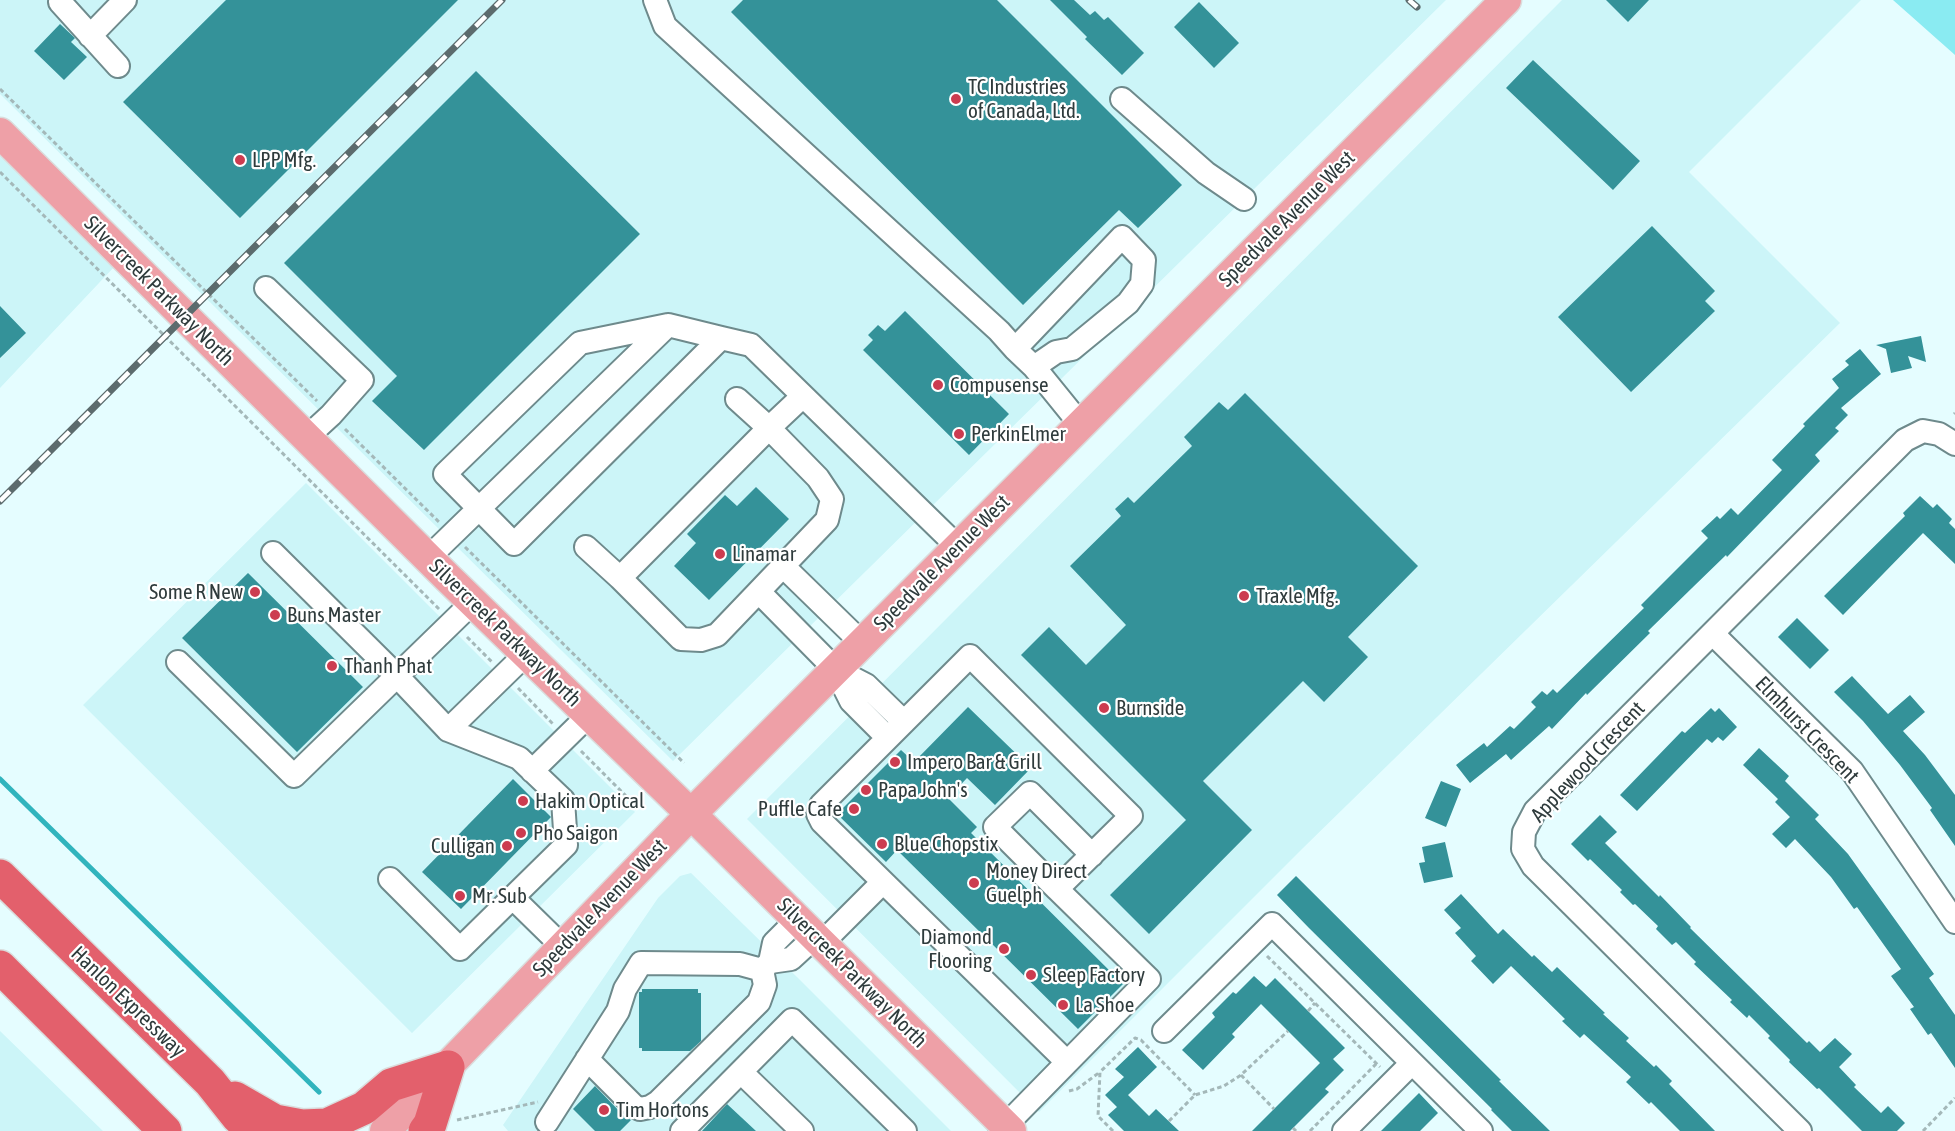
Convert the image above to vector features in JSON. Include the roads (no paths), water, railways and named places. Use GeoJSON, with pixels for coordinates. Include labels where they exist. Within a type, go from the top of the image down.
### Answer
{"type":"FeatureCollection","features":[{"type":"Feature","properties":{"kind":"highway","name":"Hanlon Expressway"},"geometry":{"type":"LineString","coordinates":[[0,876],[210,1082],[252,1131]]}},
{"type":"Feature","properties":{"kind":"highway"},"geometry":{"type":"LineString","coordinates":[[0,967],[165,1131]]}},
{"type":"Feature","properties":{"kind":"highway"},"geometry":{"type":"LineString","coordinates":[[210,1082],[259,1114],[275,1121],[302,1126],[327,1125],[364,1108],[391,1085],[448,1067]]}},
{"type":"Feature","properties":{"kind":"highway"},"geometry":{"type":"LineString","coordinates":[[425,1131],[430,1124],[448,1067]]}},
{"type":"Feature","properties":{"kind":"main road","name":"Speedvale Avenue West"},"geometry":{"type":"LineString","coordinates":[[385,1131],[691,814],[1506,0]]}},
{"type":"Feature","properties":{"kind":"main road","name":"Silvercreek Parkway North"},"geometry":{"type":"LineString","coordinates":[[0,133],[428,558],[691,814],[1005,1129]]}},
{"type":"Feature","properties":{"kind":"street"},"geometry":{"type":"LineString","coordinates":[[63,0],[60,2],[117,66]]}},
{"type":"Feature","properties":{"kind":"street"},"geometry":{"type":"LineString","coordinates":[[90,36],[125,0]]}},
{"type":"Feature","properties":{"kind":"street"},"geometry":{"type":"LineString","coordinates":[[655,0],[665,26],[990,323],[1034,367],[1081,425]]}},
{"type":"Feature","properties":{"kind":"street"},"geometry":{"type":"LineString","coordinates":[[1122,99],[1206,173],[1244,199]]}},
{"type":"Feature","properties":{"kind":"street"},"geometry":{"type":"LineString","coordinates":[[1015,349],[1122,237],[1144,260],[1143,284],[1128,303],[1072,349],[1056,352],[1034,367]]}},
{"type":"Feature","properties":{"kind":"street"},"geometry":{"type":"LineString","coordinates":[[266,288],[362,380],[331,415],[307,437]]}},
{"type":"Feature","properties":{"kind":"street"},"geometry":{"type":"LineString","coordinates":[[428,558],[668,325]]}},
{"type":"Feature","properties":{"kind":"street"},"geometry":{"type":"LineString","coordinates":[[722,338],[514,544],[445,474],[580,343],[668,325],[722,338],[751,345],[958,547]]}},
{"type":"Feature","properties":{"kind":"street"},"geometry":{"type":"LineString","coordinates":[[620,578],[803,396]]}},
{"type":"Feature","properties":{"kind":"street"},"geometry":{"type":"LineString","coordinates":[[586,547],[681,639],[701,640],[717,635],[827,520],[832,499],[818,478],[737,399]]}},
{"type":"Feature","properties":{"kind":"street","name":"Applewood Crescent"},"geometry":{"type":"LineString","coordinates":[[1800,1131],[1533,866],[1523,849],[1524,832],[1535,811],[1905,440],[1923,431],[1939,434],[1955,444]]}},
{"type":"Feature","properties":{"kind":"street"},"geometry":{"type":"LineString","coordinates":[[273,553],[448,730],[519,758],[563,800],[566,845],[460,949],[390,879]]}},
{"type":"Feature","properties":{"kind":"street"},"geometry":{"type":"LineString","coordinates":[[784,567],[862,643]]}},
{"type":"Feature","properties":{"kind":"street"},"geometry":{"type":"LineString","coordinates":[[759,592],[835,669],[851,701],[888,738]]}},
{"type":"Feature","properties":{"kind":"street"},"geometry":{"type":"LineString","coordinates":[[178,662],[294,776],[473,602]]}},
{"type":"Feature","properties":{"kind":"street","name":"Elmhurst Crescent"},"geometry":{"type":"LineString","coordinates":[[1713,634],[1852,771],[1955,922]]}},
{"type":"Feature","properties":{"kind":"street"},"geometry":{"type":"LineString","coordinates":[[448,730],[526,654]]}},
{"type":"Feature","properties":{"kind":"street"},"geometry":{"type":"LineString","coordinates":[[1057,889],[1131,816],[970,656],[821,805],[818,814],[822,822],[1067,1062]]}},
{"type":"Feature","properties":{"kind":"street"},"geometry":{"type":"LineString","coordinates":[[835,669],[867,685],[904,722]]}},
{"type":"Feature","properties":{"kind":"street"},"geometry":{"type":"LineString","coordinates":[[532,771],[589,715]]}},
{"type":"Feature","properties":{"kind":"street"},"geometry":{"type":"LineString","coordinates":[[1005,1129],[1149,979],[995,827],[1030,793],[1092,855]]}},
{"type":"Feature","properties":{"kind":"street"},"geometry":{"type":"LineString","coordinates":[[587,1059],[634,1106],[640,1109],[650,1107],[658,1102],[759,1002],[765,985],[766,966],[774,943],[811,933],[883,882]]}},
{"type":"Feature","properties":{"kind":"street"},"geometry":{"type":"LineString","coordinates":[[513,898],[562,946]]}},
{"type":"Feature","properties":{"kind":"street"},"geometry":{"type":"LineString","coordinates":[[1164,1031],[1272,924],[1480,1131]]}},
{"type":"Feature","properties":{"kind":"street"},"geometry":{"type":"LineString","coordinates":[[550,1117],[618,1011],[625,988],[641,963],[766,966]]}},
{"type":"Feature","properties":{"kind":"street"},"geometry":{"type":"LineString","coordinates":[[682,1131],[792,1020],[905,1131]]}},
{"type":"Feature","properties":{"kind":"street"},"geometry":{"type":"LineString","coordinates":[[1344,1131],[1412,1063]]}},
{"type":"Feature","properties":{"kind":"street"},"geometry":{"type":"LineString","coordinates":[[741,1072],[802,1131]]}},
{"type":"Feature","properties":{"kind":"waterway"},"geometry":{"type":"LineString","coordinates":[[0,779],[319,1092]]}},
{"type":"Feature","properties":{"kind":"railway"},"geometry":{"type":"LineString","coordinates":[[0,501],[502,0]]}},
{"type":"Feature","properties":{"kind":"railway"},"geometry":{"type":"LineString","coordinates":[[1409,0],[1417,7]]}},
{"type":"Feature","properties":{"kind":"place","name":"TC Industries of Canada, Ltd."},"geometry":{"type":"Point","coordinates":[956,99]}},
{"type":"Feature","properties":{"kind":"place","name":"LPP Mfg."},"geometry":{"type":"Point","coordinates":[240,160]}},
{"type":"Feature","properties":{"kind":"place","name":"Compusense"},"geometry":{"type":"Point","coordinates":[938,385]}},
{"type":"Feature","properties":{"kind":"place","name":"PerkinElmer"},"geometry":{"type":"Point","coordinates":[959,434]}},
{"type":"Feature","properties":{"kind":"place","name":"Linamar"},"geometry":{"type":"Point","coordinates":[720,554]}},
{"type":"Feature","properties":{"kind":"place","name":"Some R New"},"geometry":{"type":"Point","coordinates":[255,592]}},
{"type":"Feature","properties":{"kind":"place","name":"Traxle Mfg."},"geometry":{"type":"Point","coordinates":[1244,596]}},
{"type":"Feature","properties":{"kind":"place","name":"Buns Master"},"geometry":{"type":"Point","coordinates":[275,615]}},
{"type":"Feature","properties":{"kind":"place","name":"Thanh Phat"},"geometry":{"type":"Point","coordinates":[332,666]}},
{"type":"Feature","properties":{"kind":"place","name":"Burnside"},"geometry":{"type":"Point","coordinates":[1104,708]}},
{"type":"Feature","properties":{"kind":"place","name":"Impero Bar & Grill"},"geometry":{"type":"Point","coordinates":[895,762]}},
{"type":"Feature","properties":{"kind":"place","name":"Papa John's"},"geometry":{"type":"Point","coordinates":[866,790]}},
{"type":"Feature","properties":{"kind":"place","name":"Hakim Optical"},"geometry":{"type":"Point","coordinates":[523,801]}},
{"type":"Feature","properties":{"kind":"place","name":"Puffle Cafe"},"geometry":{"type":"Point","coordinates":[854,809]}},
{"type":"Feature","properties":{"kind":"place","name":"Pho Saigon"},"geometry":{"type":"Point","coordinates":[521,833]}},
{"type":"Feature","properties":{"kind":"place","name":"Blue Chopstix"},"geometry":{"type":"Point","coordinates":[882,844]}},
{"type":"Feature","properties":{"kind":"place","name":"Culligan"},"geometry":{"type":"Point","coordinates":[507,846]}},
{"type":"Feature","properties":{"kind":"place","name":"Money Direct Guelph"},"geometry":{"type":"Point","coordinates":[974,883]}},
{"type":"Feature","properties":{"kind":"place","name":"Mr. Sub"},"geometry":{"type":"Point","coordinates":[460,896]}},
{"type":"Feature","properties":{"kind":"place","name":"Diamond Flooring"},"geometry":{"type":"Point","coordinates":[1004,949]}},
{"type":"Feature","properties":{"kind":"place","name":"Sleep Factory"},"geometry":{"type":"Point","coordinates":[1031,975]}},
{"type":"Feature","properties":{"kind":"place","name":"La Shoe"},"geometry":{"type":"Point","coordinates":[1063,1005]}},
{"type":"Feature","properties":{"kind":"place","name":"Tim Hortons"},"geometry":{"type":"Point","coordinates":[604,1110]}}]}
